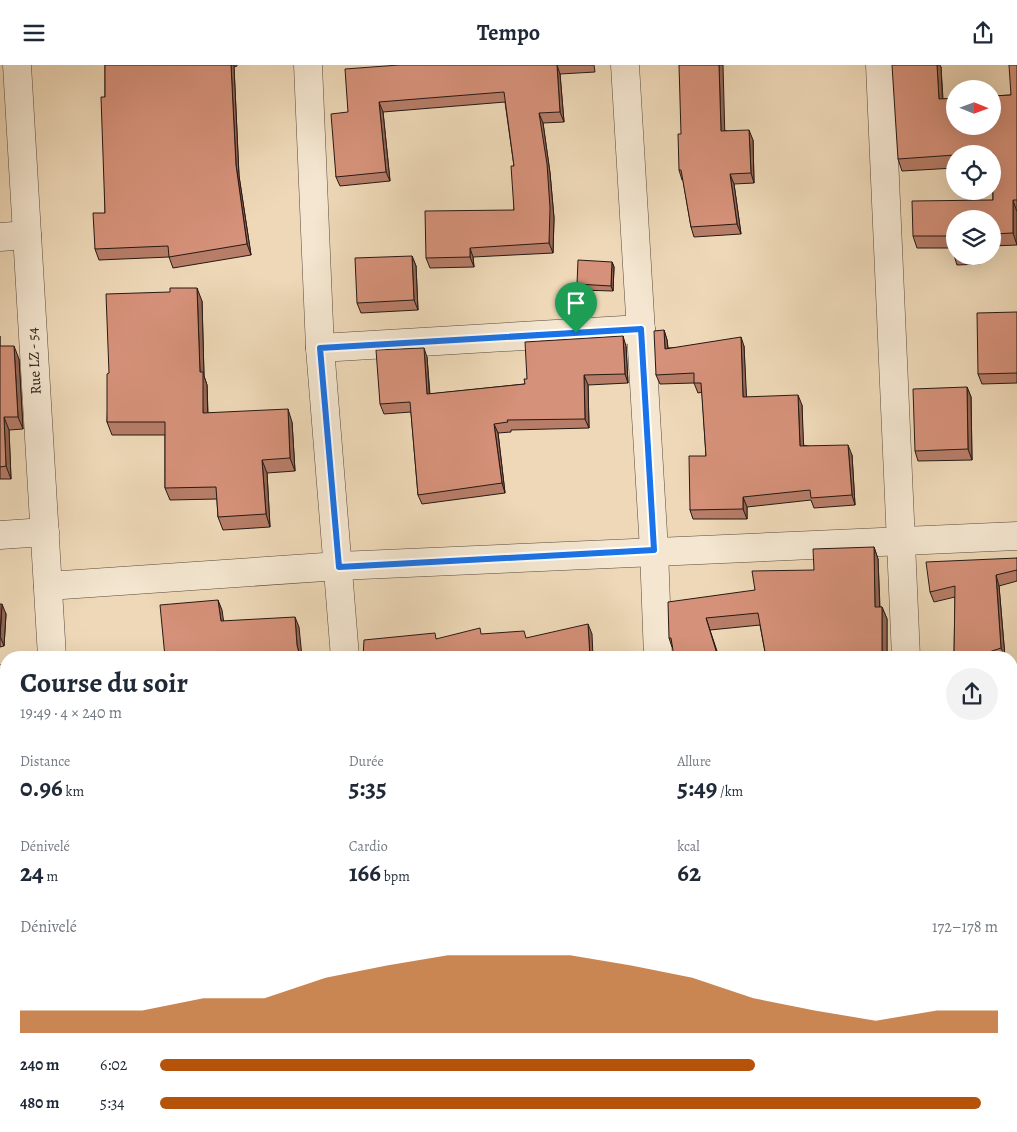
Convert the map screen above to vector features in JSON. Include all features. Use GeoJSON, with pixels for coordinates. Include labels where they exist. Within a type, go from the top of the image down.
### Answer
{"type":"FeatureCollection","features":[{"type":"Feature","properties":{"kind":"street","name":"Rue LZ - 54"},"geometry":{"type":"LineString","coordinates":[[17,65],[52,651]]}},
{"type":"Feature","properties":{"kind":"street"},"geometry":{"type":"LineString","coordinates":[[308,65],[320,348],[345,651]]}},
{"type":"Feature","properties":{"kind":"street"},"geometry":{"type":"LineString","coordinates":[[625,65],[654,550],[658,651]]}},
{"type":"Feature","properties":{"kind":"street"},"geometry":{"type":"LineString","coordinates":[[880,65],[906,651]]}},
{"type":"Feature","properties":{"kind":"street"},"geometry":{"type":"LineString","coordinates":[[0,237],[27,235]]}},
{"type":"Feature","properties":{"kind":"street"},"geometry":{"type":"LineString","coordinates":[[320,348],[641,329]]}},
{"type":"Feature","properties":{"kind":"street"},"geometry":{"type":"LineString","coordinates":[[0,535],[45,532]]}},
{"type":"Feature","properties":{"kind":"street"},"geometry":{"type":"LineString","coordinates":[[48,586],[339,567],[654,550],[902,542],[1017,535]]}},
{"type":"Feature","properties":{"kind":"building"},"geometry":{"type":"Polygon","coordinates":[[[105,65],[231,65],[236,165],[247,244],[169,257],[168,246],[95,249],[93,213],[105,213],[101,97],[105,97],[105,65]]]}},
{"type":"Feature","properties":{"kind":"building"},"geometry":{"type":"Polygon","coordinates":[[[399,65],[557,65],[560,112],[539,113],[547,164],[550,208],[549,243],[470,248],[470,257],[426,258],[425,211],[514,210],[511,166],[514,166],[504,92],[379,102],[386,172],[336,177],[331,114],[348,112],[345,69],[399,65]]]}},
{"type":"Feature","properties":{"kind":"building"},"geometry":{"type":"Polygon","coordinates":[[[679,65],[719,65],[721,131],[749,130],[751,173],[730,174],[737,224],[691,227],[681,170],[679,170],[678,134],[681,134],[679,65]]]}},
{"type":"Feature","properties":{"kind":"building"},"geometry":{"type":"Polygon","coordinates":[[[892,65],[937,65],[939,99],[946,99],[946,135],[1001,135],[1001,96],[1011,95],[1009,65],[1017,65],[1017,200],[1013,200],[1013,233],[1001,234],[1001,210],[946,210],[946,236],[913,236],[912,201],[1001,200],[1001,145],[946,145],[946,156],[898,159],[892,65]]]}},
{"type":"Feature","properties":{"kind":"building"},"geometry":{"type":"Polygon","coordinates":[[[412,256],[414,300],[357,303],[355,258],[412,256]]]}},
{"type":"Feature","properties":{"kind":"building"},"geometry":{"type":"Polygon","coordinates":[[[578,260],[612,262],[611,286],[577,284],[578,260]]]}},
{"type":"Feature","properties":{"kind":"building"},"geometry":{"type":"Polygon","coordinates":[[[170,288],[197,288],[200,372],[203,372],[203,413],[288,409],[290,458],[262,460],[266,514],[218,517],[216,487],[165,488],[165,422],[107,422],[107,374],[109,373],[106,294],[170,292],[170,288]]]}},
{"type":"Feature","properties":{"kind":"building"},"geometry":{"type":"Polygon","coordinates":[[[1017,312],[1017,373],[978,374],[977,313],[1017,312]]]}},
{"type":"Feature","properties":{"kind":"building"},"geometry":{"type":"Polygon","coordinates":[[[664,330],[665,349],[741,337],[743,397],[798,395],[800,446],[848,445],[852,495],[811,498],[810,490],[743,497],[743,509],[690,510],[689,456],[706,456],[701,383],[694,383],[694,373],[656,375],[654,331],[664,330]]]}},
{"type":"Feature","properties":{"kind":"building"},"geometry":{"type":"Polygon","coordinates":[[[623,336],[625,374],[584,375],[585,419],[507,420],[508,422],[494,424],[502,483],[418,495],[410,402],[380,404],[376,350],[424,348],[427,394],[525,384],[524,379],[527,379],[525,342],[623,336]]]}},
{"type":"Feature","properties":{"kind":"building"},"geometry":{"type":"Polygon","coordinates":[[[0,346],[14,346],[18,417],[4,417],[6,466],[0,467],[0,346]]]}},
{"type":"Feature","properties":{"kind":"building"},"geometry":{"type":"Polygon","coordinates":[[[967,387],[968,449],[915,451],[913,389],[967,387]]]}},
{"type":"Feature","properties":{"kind":"building"},"geometry":{"type":"Polygon","coordinates":[[[874,547],[875,607],[882,607],[882,651],[765,651],[758,613],[706,618],[716,651],[673,651],[671,638],[669,638],[668,602],[755,590],[752,571],[814,570],[813,549],[874,547]]]}},
{"type":"Feature","properties":{"kind":"building"},"geometry":{"type":"Polygon","coordinates":[[[1017,558],[1017,570],[996,575],[1001,648],[992,651],[954,651],[955,586],[930,592],[926,562],[1017,558]]]}},
{"type":"Feature","properties":{"kind":"building"},"geometry":{"type":"Polygon","coordinates":[[[218,600],[221,621],[295,617],[298,651],[164,651],[160,605],[218,600]]]}},
{"type":"Feature","properties":{"kind":"building"},"geometry":{"type":"Polygon","coordinates":[[[0,604],[2,604],[0,636],[0,604]]]}},
{"type":"Feature","properties":{"kind":"building"},"geometry":{"type":"Polygon","coordinates":[[[588,624],[590,651],[363,651],[364,640],[435,633],[436,639],[480,628],[481,634],[524,631],[526,638],[588,624]]]}},
{"type":"Feature","properties":{"kind":"route"},"geometry":{"type":"LineString","coordinates":[[641,329],[654,550],[339,567],[320,348],[576,333],[641,329]]}}]}
